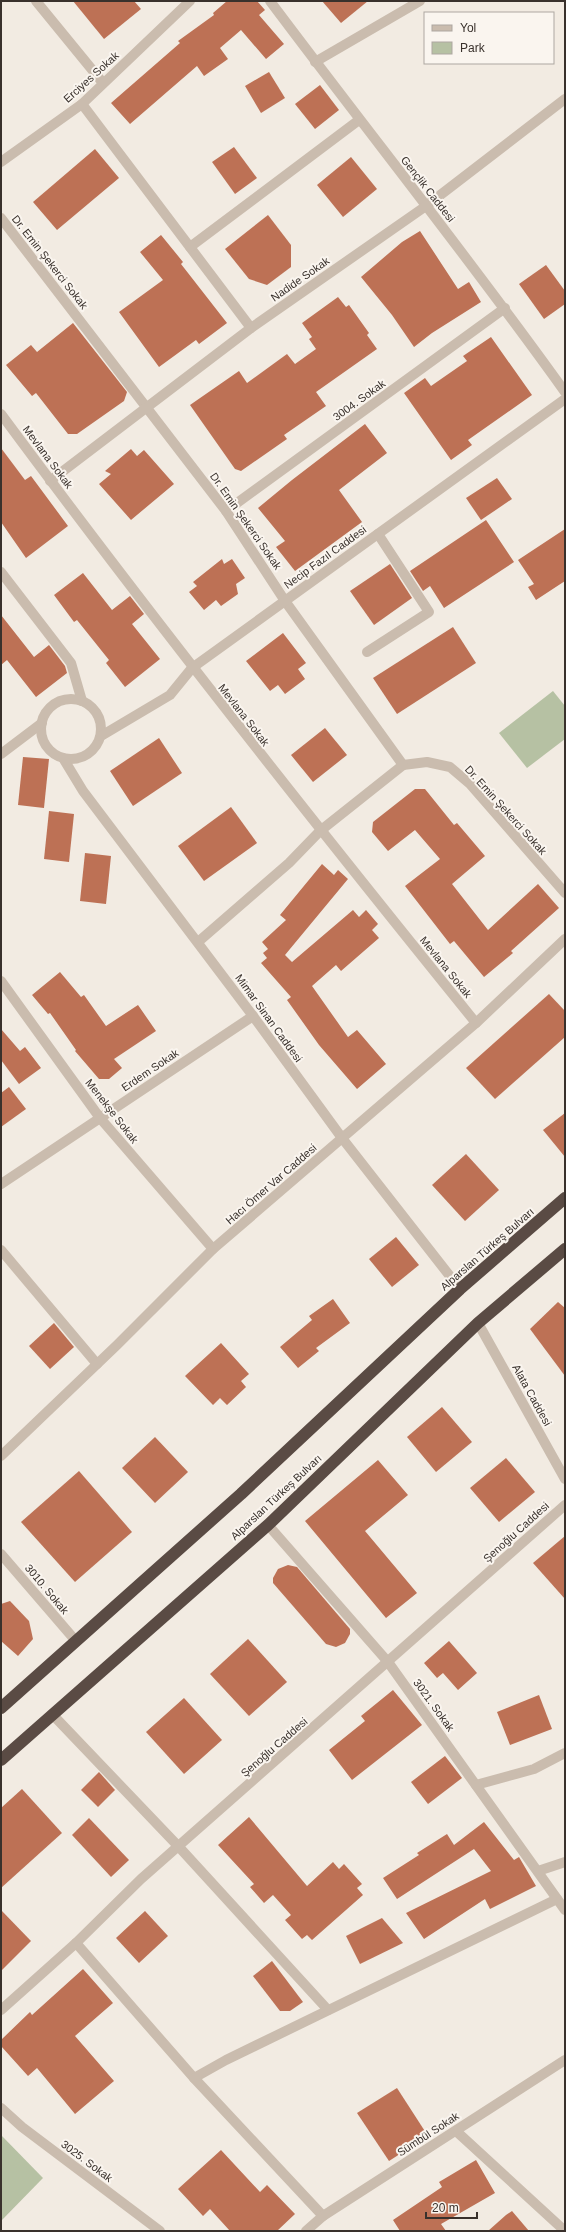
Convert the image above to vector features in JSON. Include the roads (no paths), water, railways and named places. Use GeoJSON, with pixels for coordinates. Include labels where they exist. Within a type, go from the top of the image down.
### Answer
{"type":"FeatureCollection","features":[{"type":"Feature","properties":{"kind":"highway","name":"Alparslan Türkeş Bulvarı"},"geometry":{"type":"LineString","coordinates":[[1,1708],[75,1640],[240,1494],[460,1289],[565,1198]]}},
{"type":"Feature","properties":{"kind":"highway","name":"Alparslan Türkeş Bulvarı"},"geometry":{"type":"LineString","coordinates":[[1,1760],[268,1525],[478,1323],[565,1249]]}},
{"type":"Feature","properties":{"kind":"street"},"geometry":{"type":"LineString","coordinates":[[36,1],[103,83]]}},
{"type":"Feature","properties":{"kind":"street","name":"Erciyes Sokak"},"geometry":{"type":"LineString","coordinates":[[1,162],[82,104],[190,1]]}},
{"type":"Feature","properties":{"kind":"street","name":"Gençlik Caddesi"},"geometry":{"type":"LineString","coordinates":[[270,1],[359,120],[505,308],[565,392]]}},
{"type":"Feature","properties":{"kind":"street"},"geometry":{"type":"LineString","coordinates":[[315,62],[420,1]]}},
{"type":"Feature","properties":{"kind":"street","name":"Nadide Sokak"},"geometry":{"type":"LineString","coordinates":[[50,481],[251,328],[426,206],[565,98]]}},
{"type":"Feature","properties":{"kind":"street"},"geometry":{"type":"LineString","coordinates":[[82,104],[251,328]]}},
{"type":"Feature","properties":{"kind":"street"},"geometry":{"type":"LineString","coordinates":[[190,247],[359,120]]}},
{"type":"Feature","properties":{"kind":"street","name":"Dr. Emin Şekerci Sokak"},"geometry":{"type":"LineString","coordinates":[[1,218],[148,407],[226,511],[285,601],[403,766],[427,762],[450,767],[470,784],[565,893]]}},
{"type":"Feature","properties":{"kind":"street","name":"3004. Sokak"},"geometry":{"type":"LineString","coordinates":[[226,511],[505,308]]}},
{"type":"Feature","properties":{"kind":"street","name":"Necip Fazıl Caddesi"},"geometry":{"type":"LineString","coordinates":[[101,736],[170,695],[192,668],[565,399]]}},
{"type":"Feature","properties":{"kind":"street","name":"Mevlana Sokak"},"geometry":{"type":"LineString","coordinates":[[1,414],[192,668],[320,831],[476,1023]]}},
{"type":"Feature","properties":{"kind":"street"},"geometry":{"type":"LineString","coordinates":[[367,652],[429,612],[378,534]]}},
{"type":"Feature","properties":{"kind":"street"},"geometry":{"type":"LineString","coordinates":[[1,572],[71,663],[82,701]]}},
{"type":"Feature","properties":{"kind":"street"},"geometry":{"type":"LineString","coordinates":[[72,699],[82,701],[90,705],[98,715],[102,727],[101,736],[97,745],[83,758],[73,760],[63,758],[48,749],[41,732],[42,723],[46,713],[53,706],[62,701],[72,699]]}},
{"type":"Feature","properties":{"kind":"street"},"geometry":{"type":"LineString","coordinates":[[1,754],[42,723]]}},
{"type":"Feature","properties":{"kind":"street","name":"Mimar Sinan Caddesi"},"geometry":{"type":"LineString","coordinates":[[63,758],[83,790],[198,942],[342,1138],[460,1289]]}},
{"type":"Feature","properties":{"kind":"street"},"geometry":{"type":"LineString","coordinates":[[198,942],[289,863],[320,831],[403,766]]}},
{"type":"Feature","properties":{"kind":"street","name":"Hacı Ömer Var Caddesi"},"geometry":{"type":"LineString","coordinates":[[1,1456],[97,1364],[213,1249],[476,1023],[565,939]]}},
{"type":"Feature","properties":{"kind":"street","name":"Menekşe Sokak"},"geometry":{"type":"LineString","coordinates":[[1,981],[100,1118],[213,1249]]}},
{"type":"Feature","properties":{"kind":"street","name":"Erdem Sokak"},"geometry":{"type":"LineString","coordinates":[[1,1184],[253,1016]]}},
{"type":"Feature","properties":{"kind":"street"},"geometry":{"type":"LineString","coordinates":[[1,1250],[97,1364]]}},
{"type":"Feature","properties":{"kind":"street","name":"Alata Caddesi"},"geometry":{"type":"LineString","coordinates":[[478,1323],[565,1479]]}},
{"type":"Feature","properties":{"kind":"street","name":"Şenoğlu Caddesi"},"geometry":{"type":"LineString","coordinates":[[1,2010],[76,1943],[141,1879],[565,1505]]}},
{"type":"Feature","properties":{"kind":"street","name":"3021. Sokak"},"geometry":{"type":"LineString","coordinates":[[268,1525],[388,1662],[565,1910]]}},
{"type":"Feature","properties":{"kind":"street","name":"3010. Sokak"},"geometry":{"type":"LineString","coordinates":[[1,1554],[75,1640]]}},
{"type":"Feature","properties":{"kind":"street"},"geometry":{"type":"LineString","coordinates":[[52,1714],[179,1847],[328,2010]]}},
{"type":"Feature","properties":{"kind":"street"},"geometry":{"type":"LineString","coordinates":[[476,1785],[534,1769],[565,1753]]}},
{"type":"Feature","properties":{"kind":"street"},"geometry":{"type":"LineString","coordinates":[[538,1871],[565,1862]]}},
{"type":"Feature","properties":{"kind":"street"},"geometry":{"type":"LineString","coordinates":[[194,2078],[226,2060],[557,1899]]}},
{"type":"Feature","properties":{"kind":"street"},"geometry":{"type":"LineString","coordinates":[[76,1943],[194,2078],[323,2216]]}},
{"type":"Feature","properties":{"kind":"street","name":"Sümbül Sokak"},"geometry":{"type":"LineString","coordinates":[[306,2231],[323,2216],[565,2060]]}},
{"type":"Feature","properties":{"kind":"street","name":"3025. Sokak"},"geometry":{"type":"LineString","coordinates":[[1,2108],[22,2127],[160,2231]]}},
{"type":"Feature","properties":{"kind":"street"},"geometry":{"type":"LineString","coordinates":[[456,2131],[565,2231]]}}]}
